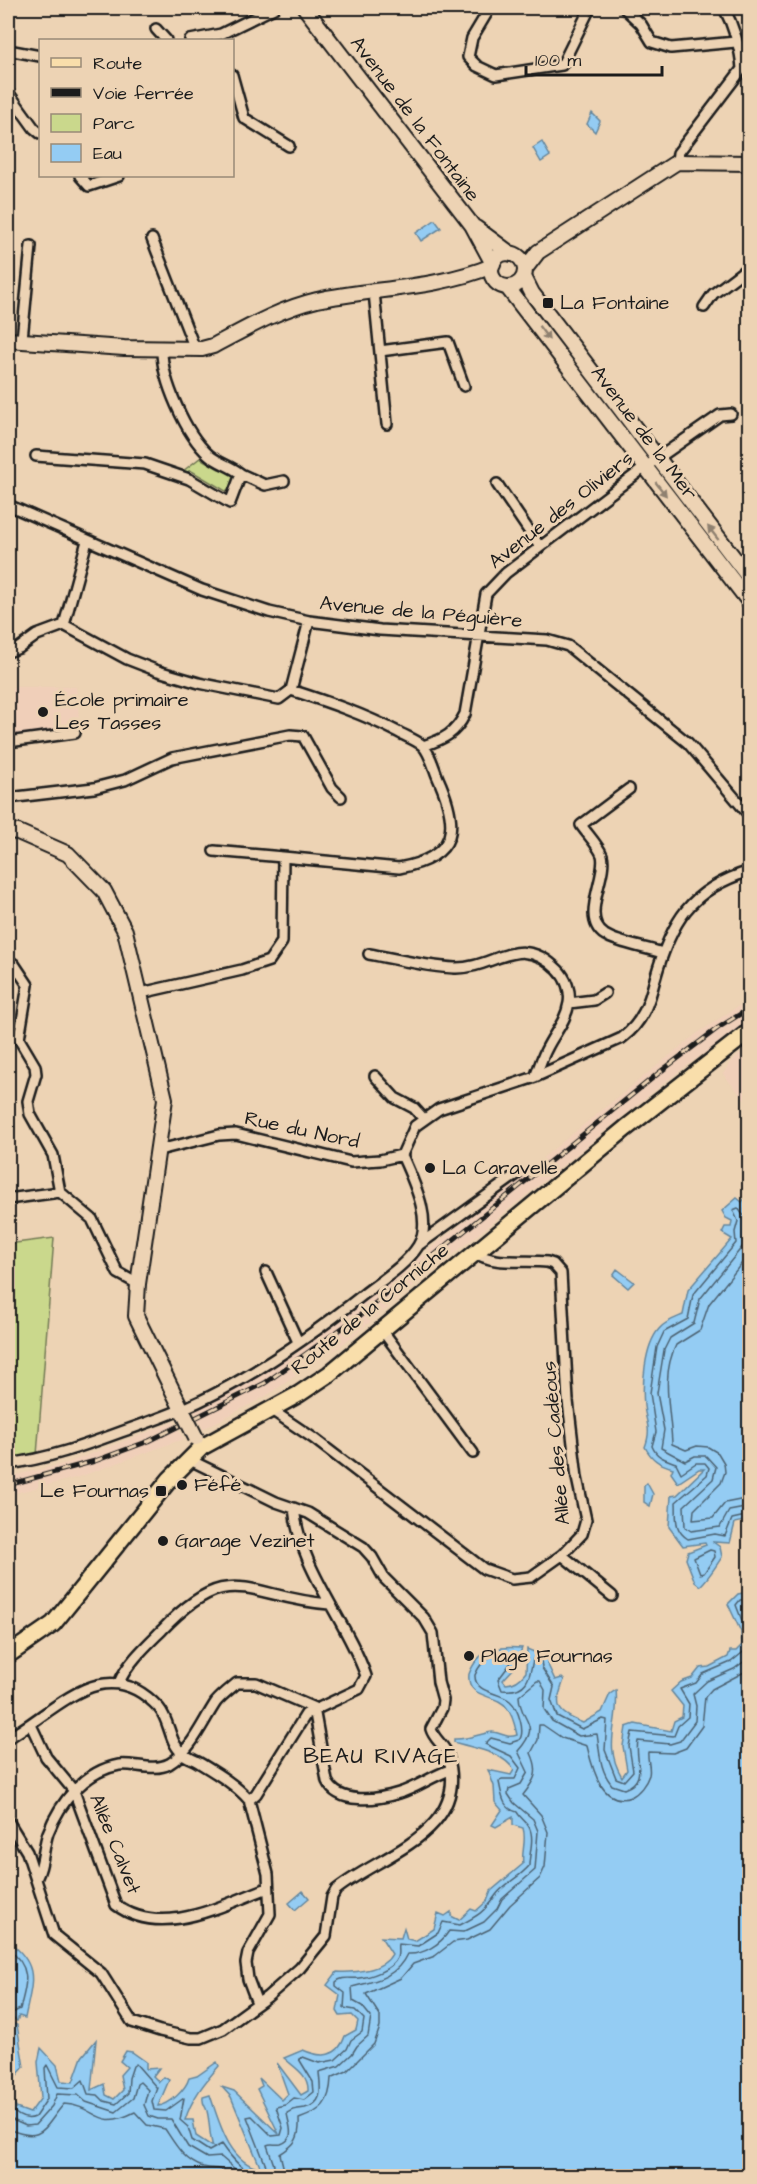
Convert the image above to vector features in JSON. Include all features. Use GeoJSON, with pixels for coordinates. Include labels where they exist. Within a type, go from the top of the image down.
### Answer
{"type":"FeatureCollection","features":[{"type":"Feature","properties":{"kind":"main road","name":"Route de la Corniche"},"geometry":{"type":"LineString","coordinates":[[8,1656],[53,1624],[199,1443],[270,1409],[329,1374],[474,1252],[750,1031]]}},
{"type":"Feature","properties":{"kind":"street"},"geometry":{"type":"LineString","coordinates":[[201,39],[222,37],[274,8]]}},
{"type":"Feature","properties":{"kind":"street","name":"Avenue de la Fontaine"},"geometry":{"type":"LineString","coordinates":[[305,8],[472,225],[493,270]]}},
{"type":"Feature","properties":{"kind":"street"},"geometry":{"type":"LineString","coordinates":[[490,8],[472,38],[468,57],[477,66],[496,75],[562,64],[590,8]]}},
{"type":"Feature","properties":{"kind":"street"},"geometry":{"type":"LineString","coordinates":[[624,8],[641,24],[652,42],[671,48],[736,42]]}},
{"type":"Feature","properties":{"kind":"street"},"geometry":{"type":"LineString","coordinates":[[677,162],[678,153],[742,69],[746,57],[736,42],[731,22],[724,8]]}},
{"type":"Feature","properties":{"kind":"street"},"geometry":{"type":"LineString","coordinates":[[156,29],[165,39]]}},
{"type":"Feature","properties":{"kind":"street"},"geometry":{"type":"LineString","coordinates":[[8,50],[39,56]]}},
{"type":"Feature","properties":{"kind":"street"},"geometry":{"type":"LineString","coordinates":[[234,82],[244,118],[290,146]]}},
{"type":"Feature","properties":{"kind":"street"},"geometry":{"type":"LineString","coordinates":[[8,92],[39,132]]}},
{"type":"Feature","properties":{"kind":"street"},"geometry":{"type":"LineString","coordinates":[[162,351],[213,346],[281,310],[348,295],[465,278],[493,270],[500,256],[537,252],[677,162],[691,160],[750,163]]}},
{"type":"Feature","properties":{"kind":"street"},"geometry":{"type":"LineString","coordinates":[[81,177],[88,186],[116,177]]}},
{"type":"Feature","properties":{"kind":"street","name":"Avenue de la Fontaine"},"geometry":{"type":"LineString","coordinates":[[472,225],[514,255]]}},
{"type":"Feature","properties":{"kind":"street"},"geometry":{"type":"LineString","coordinates":[[152,239],[195,349]]}},
{"type":"Feature","properties":{"kind":"street"},"geometry":{"type":"LineString","coordinates":[[22,339],[31,246]]}},
{"type":"Feature","properties":{"kind":"street"},"geometry":{"type":"LineString","coordinates":[[493,270],[507,287],[517,284],[537,252]]}},
{"type":"Feature","properties":{"kind":"street"},"geometry":{"type":"LineString","coordinates":[[514,255],[524,273]]}},
{"type":"Feature","properties":{"kind":"street"},"geometry":{"type":"LineString","coordinates":[[704,307],[713,294],[750,266]]}},
{"type":"Feature","properties":{"kind":"street","name":"Avenue de la Mer"},"geometry":{"type":"LineString","coordinates":[[524,273],[532,293],[750,579]]}},
{"type":"Feature","properties":{"kind":"street","name":"Avenue de la Mer"},"geometry":{"type":"LineString","coordinates":[[507,287],[750,603]]}},
{"type":"Feature","properties":{"kind":"street"},"geometry":{"type":"LineString","coordinates":[[374,292],[387,424]]}},
{"type":"Feature","properties":{"kind":"street"},"geometry":{"type":"LineString","coordinates":[[8,340],[22,339],[209,356],[300,306]]}},
{"type":"Feature","properties":{"kind":"street"},"geometry":{"type":"LineString","coordinates":[[380,351],[448,342],[464,386]]}},
{"type":"Feature","properties":{"kind":"street"},"geometry":{"type":"LineString","coordinates":[[162,351],[168,382],[194,439],[210,456],[230,465],[241,474],[265,485],[284,481]]}},
{"type":"Feature","properties":{"kind":"street","name":"Avenue des Oliviers"},"geometry":{"type":"LineString","coordinates":[[423,746],[445,739],[457,729],[465,714],[486,594],[506,573],[644,468],[720,415],[730,414]]}},
{"type":"Feature","properties":{"kind":"street"},"geometry":{"type":"LineString","coordinates":[[36,456],[145,464],[189,479],[230,503],[241,474]]}},
{"type":"Feature","properties":{"kind":"street"},"geometry":{"type":"LineString","coordinates":[[496,484],[540,547]]}},
{"type":"Feature","properties":{"kind":"street","name":"Avenue de la Péguière"},"geometry":{"type":"LineString","coordinates":[[8,505],[87,542],[202,590],[268,612],[309,621],[380,630],[547,640],[568,646],[688,743],[750,816]]}},
{"type":"Feature","properties":{"kind":"street"},"geometry":{"type":"LineString","coordinates":[[64,625],[87,542]]}},
{"type":"Feature","properties":{"kind":"street"},"geometry":{"type":"LineString","coordinates":[[8,652],[19,648],[37,635],[64,625],[127,659],[199,683],[279,699],[291,690],[309,621]]}},
{"type":"Feature","properties":{"kind":"street"},"geometry":{"type":"LineString","coordinates":[[214,851],[399,868],[434,858],[447,842],[452,826],[450,804],[423,746],[352,709],[291,690]]}},
{"type":"Feature","properties":{"kind":"street"},"geometry":{"type":"LineString","coordinates":[[8,742],[75,733]]}},
{"type":"Feature","properties":{"kind":"street"},"geometry":{"type":"LineString","coordinates":[[8,798],[94,788],[125,780],[172,758],[290,735],[303,736],[332,788],[341,797]]}},
{"type":"Feature","properties":{"kind":"street"},"geometry":{"type":"LineString","coordinates":[[628,789],[581,825],[602,854],[603,864],[595,897],[597,921],[606,935],[663,953]]}},
{"type":"Feature","properties":{"kind":"street"},"geometry":{"type":"LineString","coordinates":[[8,831],[18,832],[68,854],[104,891],[125,932],[165,1099],[138,1284],[136,1316],[199,1443]]}},
{"type":"Feature","properties":{"kind":"street"},"geometry":{"type":"LineString","coordinates":[[141,993],[242,970],[268,960],[282,942],[283,857]]}},
{"type":"Feature","properties":{"kind":"street"},"geometry":{"type":"LineString","coordinates":[[420,1244],[423,1221],[421,1207],[418,1193],[402,1155],[408,1138],[423,1118],[452,1103],[535,1077],[612,1045],[632,1030],[645,1014],[673,927],[692,902],[723,882],[750,871]]}},
{"type":"Feature","properties":{"kind":"street"},"geometry":{"type":"LineString","coordinates":[[369,954],[458,968],[480,964],[508,953],[528,952],[545,959],[557,969],[569,991],[569,1003],[561,1026],[546,1048],[535,1077]]}},
{"type":"Feature","properties":{"kind":"street"},"geometry":{"type":"LineString","coordinates":[[8,960],[14,964],[28,985],[19,1039],[35,1066],[36,1074],[28,1101],[30,1114],[52,1155],[60,1192],[92,1219],[118,1273],[138,1284]]}},
{"type":"Feature","properties":{"kind":"street"},"geometry":{"type":"LineString","coordinates":[[569,1003],[594,1000],[605,993]]}},
{"type":"Feature","properties":{"kind":"street"},"geometry":{"type":"LineString","coordinates":[[375,1076],[395,1098],[414,1108],[423,1118]]}},
{"type":"Feature","properties":{"kind":"street","name":"Rue du Nord"},"geometry":{"type":"LineString","coordinates":[[159,1150],[219,1135],[236,1134],[351,1162],[380,1160],[402,1155]]}},
{"type":"Feature","properties":{"kind":"street"},"geometry":{"type":"LineString","coordinates":[[8,1464],[40,1460],[183,1412],[257,1370],[298,1342],[406,1260],[420,1244],[517,1173]]}},
{"type":"Feature","properties":{"kind":"street"},"geometry":{"type":"LineString","coordinates":[[8,1199],[60,1192]]}},
{"type":"Feature","properties":{"kind":"street","name":"Allée des Cadéous"},"geometry":{"type":"LineString","coordinates":[[270,1409],[313,1438],[445,1542],[491,1573],[512,1579],[531,1577],[562,1555],[582,1534],[586,1520],[577,1478],[568,1401],[561,1273],[557,1267],[547,1262],[507,1261],[481,1257],[474,1252]]}},
{"type":"Feature","properties":{"kind":"street"},"geometry":{"type":"LineString","coordinates":[[266,1272],[298,1342]]}},
{"type":"Feature","properties":{"kind":"street"},"geometry":{"type":"LineString","coordinates":[[382,1330],[473,1453]]}},
{"type":"Feature","properties":{"kind":"street"},"geometry":{"type":"LineString","coordinates":[[8,1821],[20,1838],[37,1878],[54,1935],[100,1973],[132,2022],[160,2031],[201,2038],[223,2029],[300,1968],[326,1936],[332,1897],[336,1890],[406,1848],[432,1824],[452,1787],[448,1756],[430,1729],[442,1708],[442,1700],[431,1629],[424,1618],[391,1586],[363,1547],[308,1513],[276,1502],[188,1459]]}},
{"type":"Feature","properties":{"kind":"street"},"geometry":{"type":"LineString","coordinates":[[249,1800],[256,1794],[306,1714],[314,1708],[359,1689],[366,1676],[343,1625],[329,1604],[302,1547],[294,1508]]}},
{"type":"Feature","properties":{"kind":"street"},"geometry":{"type":"LineString","coordinates":[[562,1555],[612,1596]]}},
{"type":"Feature","properties":{"kind":"street"},"geometry":{"type":"LineString","coordinates":[[119,1683],[149,1643],[176,1615],[209,1590],[249,1587],[329,1604]]}},
{"type":"Feature","properties":{"kind":"street"},"geometry":{"type":"LineString","coordinates":[[8,1738],[31,1725],[77,1692],[91,1686],[119,1683],[146,1695],[160,1710],[182,1753],[223,1778],[249,1800],[268,1874],[270,1914],[248,1953],[246,1963],[248,1979],[257,2003]]}},
{"type":"Feature","properties":{"kind":"street"},"geometry":{"type":"LineString","coordinates":[[37,1878],[42,1868],[48,1835],[60,1808],[74,1791],[92,1776],[108,1768],[122,1765],[163,1767],[182,1753],[218,1700],[237,1683],[256,1683],[314,1708]]}},
{"type":"Feature","properties":{"kind":"street"},"geometry":{"type":"LineString","coordinates":[[314,1708],[327,1781],[331,1790],[338,1795],[375,1797],[399,1793],[450,1770]]}},
{"type":"Feature","properties":{"kind":"street","name":"Allée Calvet"},"geometry":{"type":"LineString","coordinates":[[31,1725],[46,1757],[74,1791],[116,1905],[126,1912],[146,1918],[180,1918],[204,1913],[268,1888]]}},
{"type":"Feature","properties":{"kind":"shaded area","name":"École primaire Les Tasses"},"geometry":{"type":"Polygon","coordinates":[[[11,687],[76,687],[80,729],[8,739],[8,696],[11,687]]]}},
{"type":"Feature","properties":{"kind":"shaded area"},"geometry":{"type":"Polygon","coordinates":[[[749,999],[749,1022],[678,1072],[343,1344],[266,1396],[203,1429],[194,1411],[294,1355],[348,1315],[695,1035],[749,999]]]}},
{"type":"Feature","properties":{"kind":"shaded area"},"geometry":{"type":"Polygon","coordinates":[[[749,1045],[749,1105],[723,1074],[730,1063],[749,1045]]]}},
{"type":"Feature","properties":{"kind":"shaded area"},"geometry":{"type":"Polygon","coordinates":[[[174,1422],[183,1439],[79,1477],[8,1495],[8,1477],[67,1463],[174,1422]]]}},
{"type":"Feature","properties":{"kind":"green space"},"geometry":{"type":"Polygon","coordinates":[[[200,458],[219,469],[236,474],[229,493],[190,470],[186,474],[183,471],[200,458]]]}},
{"type":"Feature","properties":{"kind":"green space"},"geometry":{"type":"Polygon","coordinates":[[[54,1238],[37,1455],[8,1462],[8,1244],[54,1238]]]}},
{"type":"Feature","properties":{"kind":"water"},"geometry":{"type":"Polygon","coordinates":[[[592,113],[600,121],[595,132],[587,124],[592,113]]]}},
{"type":"Feature","properties":{"kind":"water"},"geometry":{"type":"Polygon","coordinates":[[[542,142],[550,156],[541,162],[533,148],[542,142]]]}},
{"type":"Feature","properties":{"kind":"water"},"geometry":{"type":"Polygon","coordinates":[[[435,220],[441,228],[421,241],[416,233],[435,220]]]}},
{"type":"Feature","properties":{"kind":"water"},"geometry":{"type":"Polygon","coordinates":[[[749,1193],[749,1203],[745,1210],[750,1211],[749,1520],[735,1523],[730,1543],[713,1542],[720,1547],[722,1557],[700,1586],[695,1582],[686,1559],[688,1552],[706,1545],[705,1543],[683,1546],[669,1527],[671,1496],[677,1495],[704,1469],[699,1469],[678,1483],[671,1473],[673,1468],[656,1461],[645,1447],[648,1430],[643,1397],[645,1366],[654,1336],[664,1324],[683,1315],[688,1290],[732,1239],[722,1233],[725,1227],[731,1227],[732,1221],[726,1218],[722,1211],[737,1198],[742,1202],[749,1193]]]}},
{"type":"Feature","properties":{"kind":"water"},"geometry":{"type":"Polygon","coordinates":[[[617,1269],[634,1282],[628,1288],[613,1275],[617,1269]]]}},
{"type":"Feature","properties":{"kind":"water"},"geometry":{"type":"Polygon","coordinates":[[[647,1483],[653,1494],[650,1506],[644,1502],[644,1486],[647,1483]]]}},
{"type":"Feature","properties":{"kind":"water"},"geometry":{"type":"Polygon","coordinates":[[[749,1592],[749,2176],[8,2176],[8,2099],[14,2103],[16,2108],[30,2113],[41,2098],[38,2062],[41,2048],[57,2065],[61,2081],[73,2082],[82,2057],[96,2040],[91,2090],[104,2084],[106,2095],[114,2099],[123,2090],[120,2075],[127,2067],[120,2061],[126,2051],[132,2052],[146,2062],[146,2069],[159,2068],[153,2076],[159,2082],[164,2077],[169,2080],[158,2106],[177,2096],[189,2078],[197,2076],[217,2062],[219,2066],[199,2091],[185,2120],[193,2120],[196,2136],[213,2147],[208,2115],[203,2103],[203,2097],[210,2095],[222,2129],[233,2150],[241,2159],[261,2169],[231,2097],[222,2087],[234,2091],[279,2134],[257,2089],[262,2086],[259,2078],[282,2100],[288,2094],[277,2063],[301,2095],[308,2091],[306,2080],[284,2058],[303,2050],[322,2055],[328,2054],[338,2049],[345,2036],[356,2030],[358,2021],[352,2015],[340,2016],[337,2011],[340,1995],[327,1985],[337,1972],[368,1970],[388,1960],[392,1954],[381,1937],[401,1938],[404,1928],[407,1939],[415,1941],[434,1929],[438,1913],[445,1916],[451,1912],[451,1916],[459,1920],[471,1909],[476,1911],[487,1901],[491,1891],[523,1864],[523,1828],[513,1825],[513,1817],[496,1827],[492,1825],[502,1810],[495,1802],[494,1786],[488,1770],[511,1775],[514,1770],[503,1759],[495,1755],[454,1742],[454,1739],[490,1732],[507,1736],[517,1735],[507,1708],[502,1703],[472,1688],[469,1674],[478,1659],[497,1648],[522,1648],[515,1667],[503,1680],[506,1684],[517,1681],[526,1672],[527,1649],[549,1658],[548,1665],[555,1680],[562,1678],[564,1680],[558,1703],[562,1712],[583,1723],[602,1712],[610,1694],[616,1690],[617,1702],[612,1744],[616,1765],[622,1777],[627,1770],[623,1746],[626,1727],[635,1724],[671,1731],[674,1721],[682,1717],[683,1706],[671,1691],[681,1682],[692,1678],[700,1668],[709,1667],[728,1657],[730,1651],[736,1651],[742,1645],[741,1632],[728,1604],[738,1594],[749,1592]]]}},
{"type":"Feature","properties":{"kind":"water"},"geometry":{"type":"Polygon","coordinates":[[[303,1891],[309,1898],[295,1910],[289,1903],[303,1891]]]}},
{"type":"Feature","properties":{"kind":"water"},"geometry":{"type":"Polygon","coordinates":[[[8,1941],[26,1959],[31,1975],[25,2018],[19,2016],[17,2021],[8,2015],[8,1941]]]}},
{"type":"Feature","properties":{"kind":"water"},"geometry":{"type":"Polygon","coordinates":[[[13,2024],[17,2025],[24,2067],[10,2083],[8,2096],[8,2030],[13,2024]]]}},
{"type":"Feature","properties":{"kind":"railway"},"geometry":{"type":"LineString","coordinates":[[8,1485],[95,1461],[149,1441],[265,1383],[362,1314],[660,1072],[718,1028],[750,1008]]}},
{"type":"Feature","properties":{"kind":"place","name":"La Fontaine"},"geometry":{"type":"Point","coordinates":[548,303]}},
{"type":"Feature","properties":{"kind":"place","name":"École primaire Les Tasses"},"geometry":{"type":"Point","coordinates":[43,712]}},
{"type":"Feature","properties":{"kind":"place","name":"La Caravelle"},"geometry":{"type":"Point","coordinates":[430,1168]}},
{"type":"Feature","properties":{"kind":"place","name":"Féfé"},"geometry":{"type":"Point","coordinates":[182,1485]}},
{"type":"Feature","properties":{"kind":"place","name":"Le Fournas"},"geometry":{"type":"Point","coordinates":[161,1491]}},
{"type":"Feature","properties":{"kind":"place","name":"Garage Vezinet"},"geometry":{"type":"Point","coordinates":[163,1541]}},
{"type":"Feature","properties":{"kind":"place","name":"Plage Fournas"},"geometry":{"type":"Point","coordinates":[469,1656]}},
{"type":"Feature","properties":{"kind":"district","name":"BEAU RIVAGE"},"geometry":{"type":"Point","coordinates":[381,1756]}}]}
